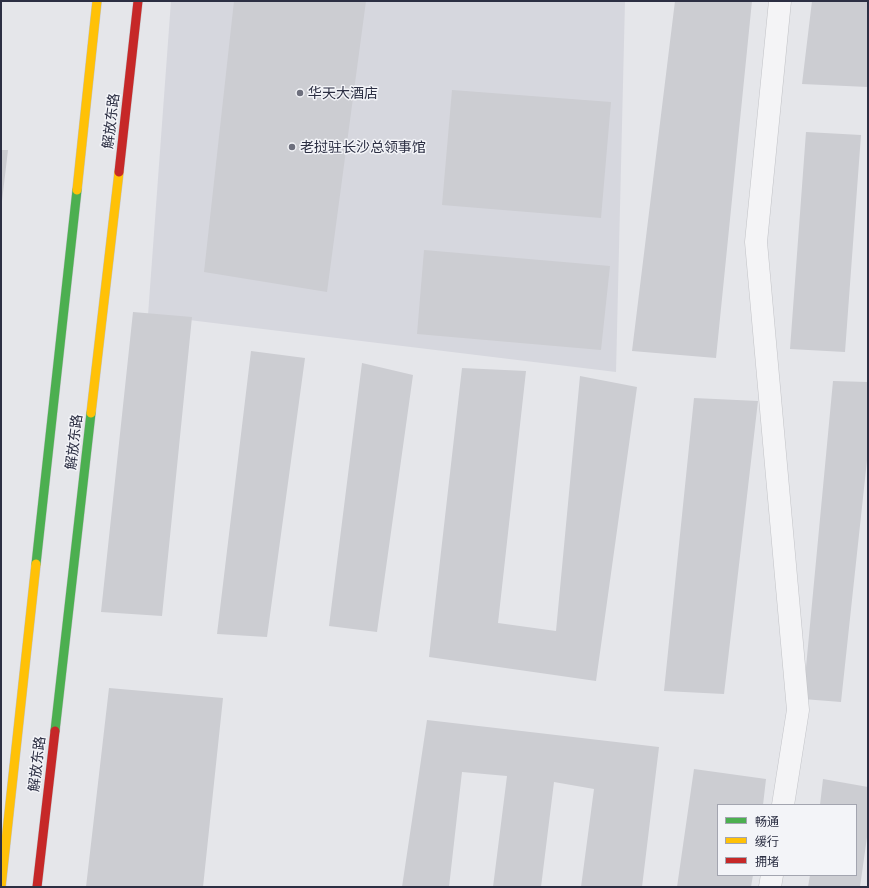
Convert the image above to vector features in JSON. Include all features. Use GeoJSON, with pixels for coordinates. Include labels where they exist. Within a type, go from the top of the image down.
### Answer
{"type":"FeatureCollection","features":[{"type":"Feature","properties":{"kind":"main road","name":"解放东路"},"geometry":{"type":"LineString","coordinates":[[1,887],[97,1]]}},
{"type":"Feature","properties":{"kind":"main road","name":"解放东路"},"geometry":{"type":"LineString","coordinates":[[37,887],[138,1]]}},
{"type":"Feature","properties":{"kind":"street"},"geometry":{"type":"LineString","coordinates":[[780,1],[756,242],[798,710],[783,804]]}},
{"type":"Feature","properties":{"kind":"street"},"geometry":{"type":"LineString","coordinates":[[770,887],[772,876]]}},
{"type":"Feature","properties":{"kind":"shaded area"},"geometry":{"type":"Polygon","coordinates":[[[171,1],[625,1],[616,372],[148,315],[171,1]]]}},
{"type":"Feature","properties":{"kind":"building"},"geometry":{"type":"Polygon","coordinates":[[[234,1],[366,1],[327,292],[204,272],[234,1]]]}},
{"type":"Feature","properties":{"kind":"building"},"geometry":{"type":"Polygon","coordinates":[[[675,1],[752,1],[716,358],[632,351],[675,1]]]}},
{"type":"Feature","properties":{"kind":"building"},"geometry":{"type":"Polygon","coordinates":[[[812,1],[868,1],[868,87],[802,84],[812,1]]]}},
{"type":"Feature","properties":{"kind":"building"},"geometry":{"type":"Polygon","coordinates":[[[452,90],[611,102],[601,218],[442,205],[452,90]]]}},
{"type":"Feature","properties":{"kind":"building"},"geometry":{"type":"Polygon","coordinates":[[[806,132],[861,135],[845,352],[790,349],[806,132]]]}},
{"type":"Feature","properties":{"kind":"building"},"geometry":{"type":"Polygon","coordinates":[[[1,150],[8,150],[2,201],[1,201],[1,150]]]}},
{"type":"Feature","properties":{"kind":"building"},"geometry":{"type":"Polygon","coordinates":[[[424,250],[610,266],[601,350],[417,334],[424,250]]]}},
{"type":"Feature","properties":{"kind":"building"},"geometry":{"type":"Polygon","coordinates":[[[133,312],[192,317],[162,616],[101,612],[133,312]]]}},
{"type":"Feature","properties":{"kind":"building"},"geometry":{"type":"Polygon","coordinates":[[[251,351],[305,358],[267,637],[217,634],[251,351]]]}},
{"type":"Feature","properties":{"kind":"building"},"geometry":{"type":"Polygon","coordinates":[[[362,363],[413,375],[377,632],[329,626],[362,363]]]}},
{"type":"Feature","properties":{"kind":"building"},"geometry":{"type":"Polygon","coordinates":[[[462,368],[526,371],[498,623],[556,631],[580,376],[637,387],[596,681],[429,657],[462,368]]]}},
{"type":"Feature","properties":{"kind":"building"},"geometry":{"type":"Polygon","coordinates":[[[833,381],[868,382],[868,451],[841,702],[803,699],[833,381]]]}},
{"type":"Feature","properties":{"kind":"building"},"geometry":{"type":"Polygon","coordinates":[[[694,398],[758,401],[724,694],[664,691],[694,398]]]}},
{"type":"Feature","properties":{"kind":"building"},"geometry":{"type":"Polygon","coordinates":[[[109,688],[223,698],[203,887],[86,887],[109,688]]]}},
{"type":"Feature","properties":{"kind":"building"},"geometry":{"type":"Polygon","coordinates":[[[427,720],[659,747],[642,887],[581,887],[594,789],[554,782],[541,887],[493,887],[507,776],[462,772],[449,887],[402,887],[427,720]]]}},
{"type":"Feature","properties":{"kind":"building"},"geometry":{"type":"Polygon","coordinates":[[[694,769],[766,779],[763,804],[717,804],[717,876],[753,876],[751,887],[677,887],[694,769]]]}},
{"type":"Feature","properties":{"kind":"building"},"geometry":{"type":"Polygon","coordinates":[[[823,779],[868,787],[868,830],[860,887],[808,887],[810,876],[857,876],[857,804],[820,804],[823,779]]]}},
{"type":"Feature","properties":{"kind":"traffic: fast"},"geometry":{"type":"LineString","coordinates":[[36,564],[77,190]]}},
{"type":"Feature","properties":{"kind":"traffic: fast"},"geometry":{"type":"LineString","coordinates":[[55,731],[91,413]]}},
{"type":"Feature","properties":{"kind":"traffic: slow"},"geometry":{"type":"LineString","coordinates":[[77,190],[97,1]]}},
{"type":"Feature","properties":{"kind":"traffic: slow"},"geometry":{"type":"LineString","coordinates":[[91,413],[119,172]]}},
{"type":"Feature","properties":{"kind":"traffic: slow"},"geometry":{"type":"LineString","coordinates":[[1,887],[36,564]]}},
{"type":"Feature","properties":{"kind":"traffic: jam"},"geometry":{"type":"LineString","coordinates":[[119,172],[138,1]]}},
{"type":"Feature","properties":{"kind":"traffic: jam"},"geometry":{"type":"LineString","coordinates":[[37,887],[55,731]]}},
{"type":"Feature","properties":{"kind":"place","name":"华天大酒店"},"geometry":{"type":"Point","coordinates":[300,93]}},
{"type":"Feature","properties":{"kind":"place","name":"老挝驻长沙总领事馆"},"geometry":{"type":"Point","coordinates":[292,147]}}]}
